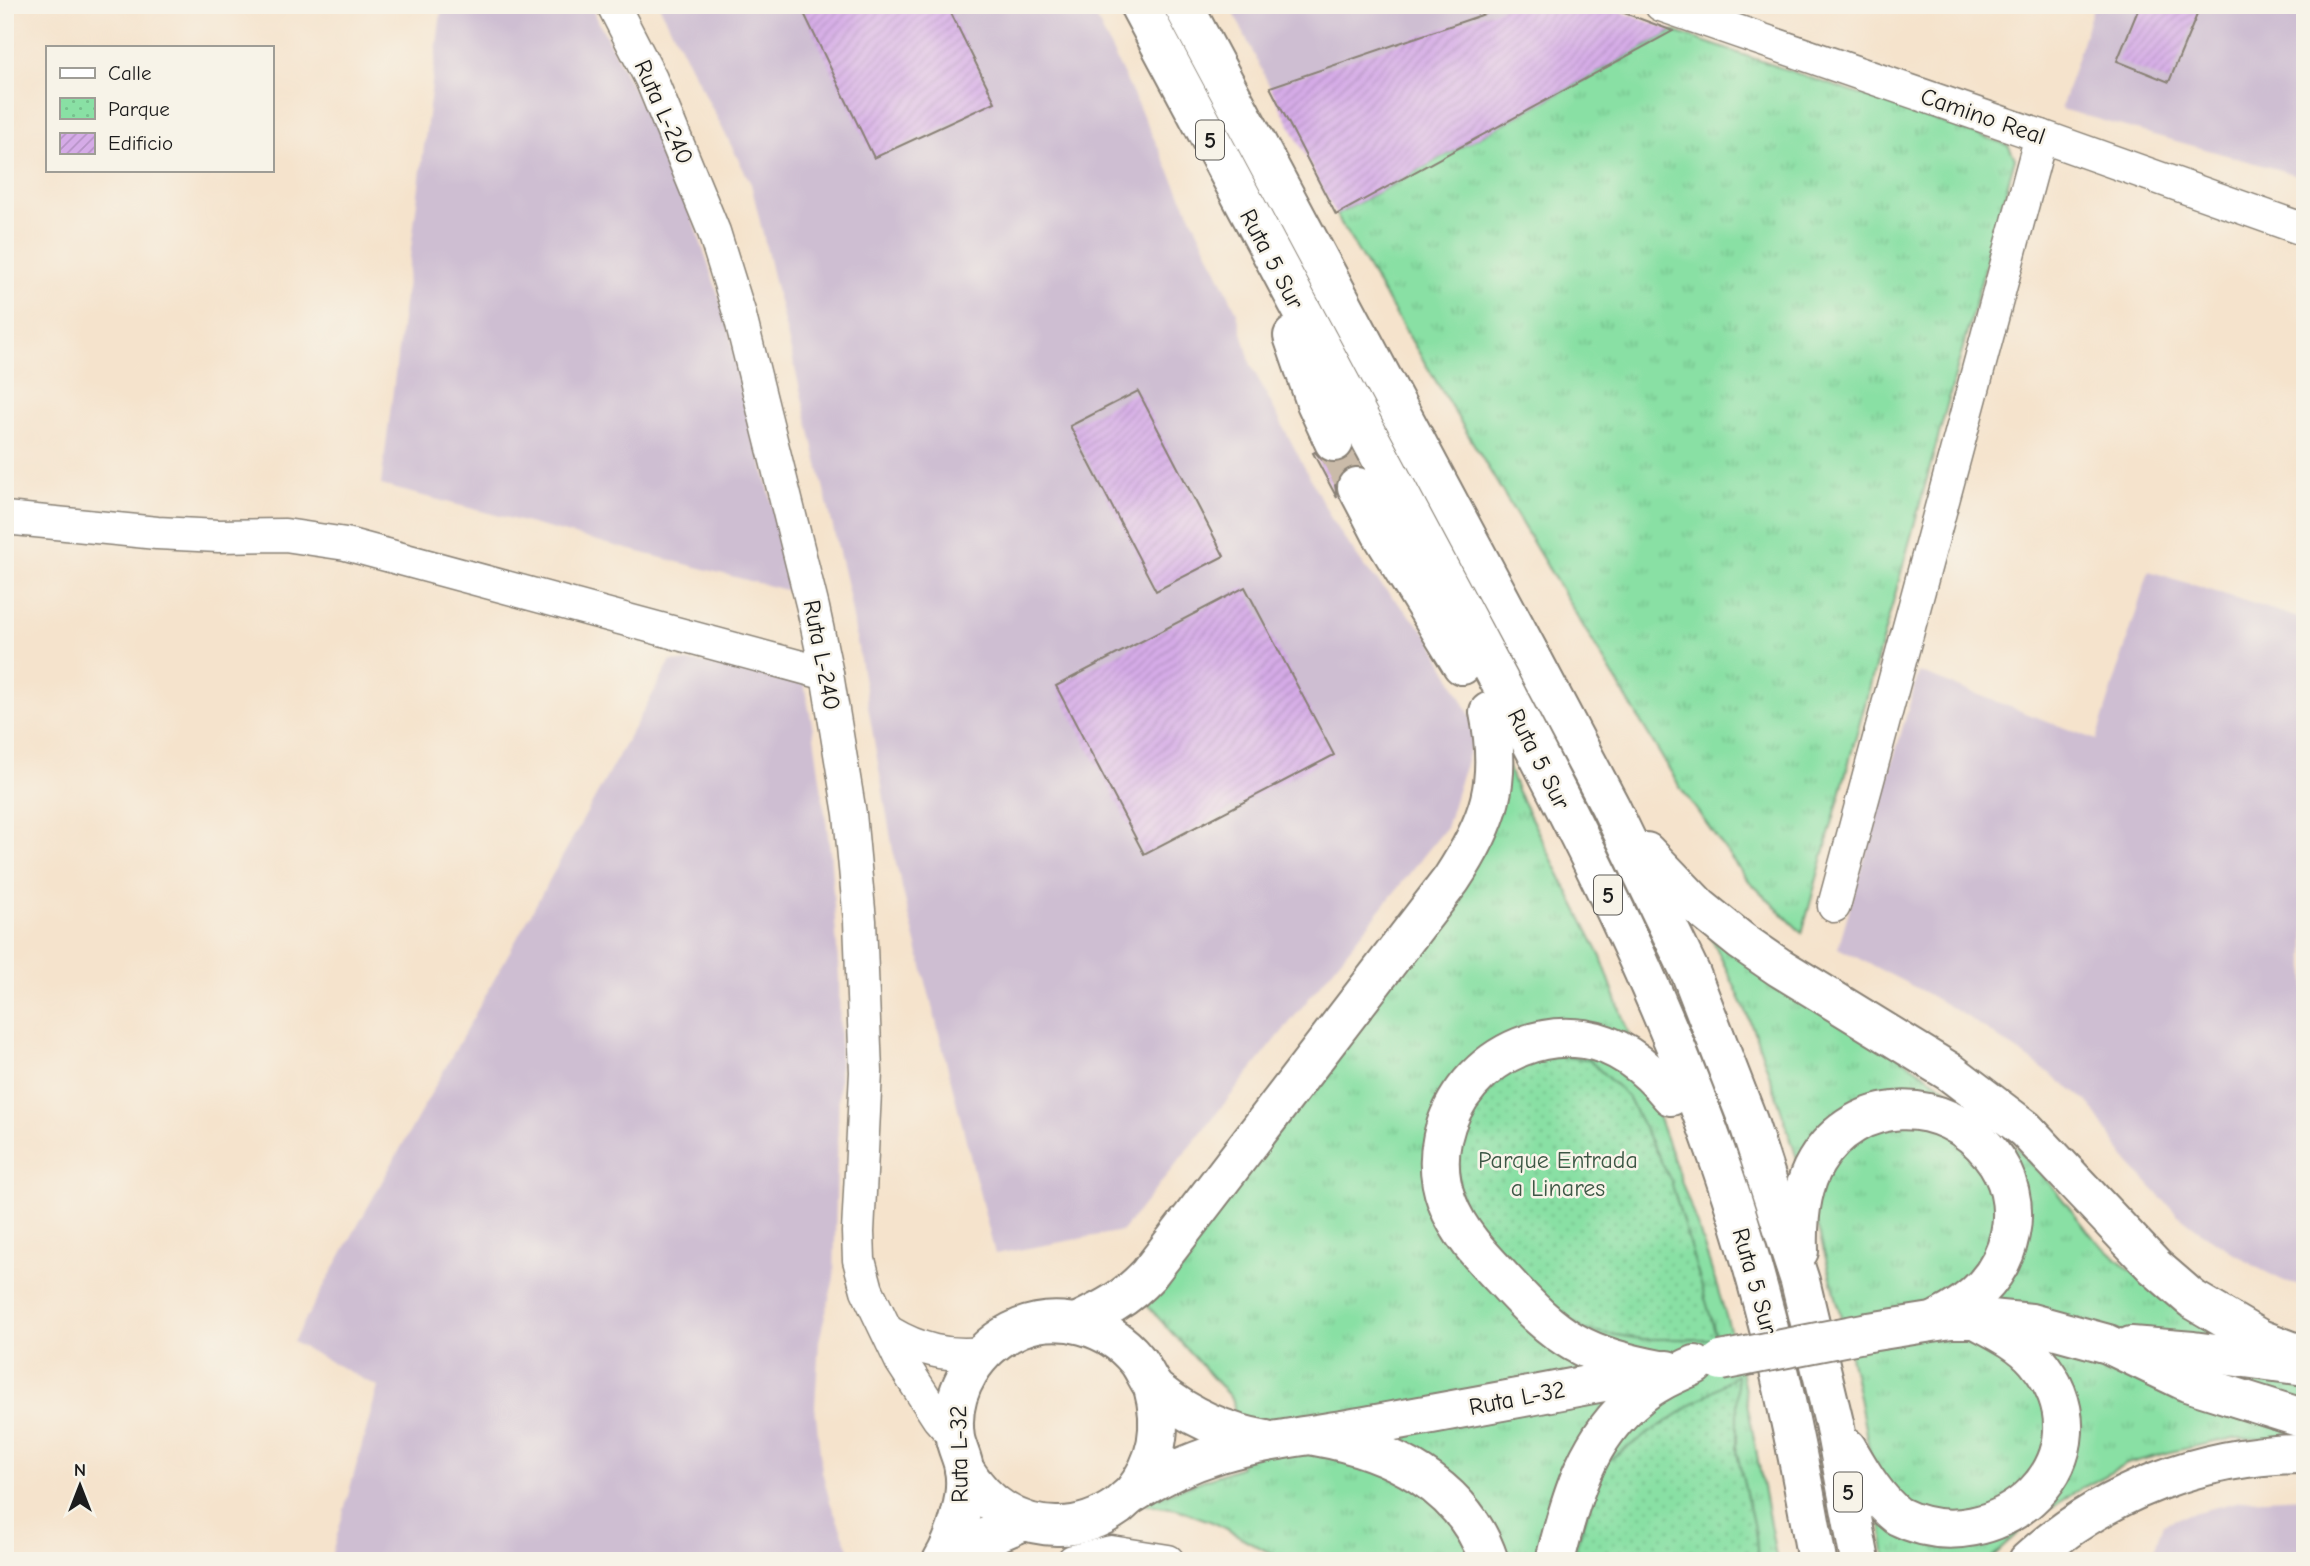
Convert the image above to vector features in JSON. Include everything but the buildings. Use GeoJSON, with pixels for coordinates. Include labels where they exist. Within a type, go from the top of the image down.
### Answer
{"type":"FeatureCollection","features":[{"type":"Feature","properties":{"kind":"main road","name":"Ruta 5 Sur"},"geometry":{"type":"LineString","coordinates":[[1139,5],[1280,276],[1534,747],[1608,894],[1663,1014],[1706,1125],[1749,1253],[1785,1395],[1817,1561]]}},
{"type":"Feature","properties":{"kind":"main road","name":"Ruta 5 Sur"},"geometry":{"type":"LineString","coordinates":[[1183,5],[1610,806],[1665,918],[1708,1017],[1758,1150],[1800,1281],[1834,1423],[1860,1561]]}},
{"type":"Feature","properties":{"kind":"main road"},"geometry":{"type":"LineString","coordinates":[[1280,276],[1300,360],[1334,442]]}},
{"type":"Feature","properties":{"kind":"main road"},"geometry":{"type":"LineString","coordinates":[[1357,487],[1381,533],[1445,634],[1522,771],[1604,936],[1671,1096],[1705,1192],[1746,1330],[1772,1440],[1795,1561]]}},
{"type":"Feature","properties":{"kind":"main road"},"geometry":{"type":"LineString","coordinates":[[1076,1323],[1118,1302],[1148,1275],[1451,880],[1477,837],[1493,791],[1495,761],[1489,712]]}},
{"type":"Feature","properties":{"kind":"main road"},"geometry":{"type":"LineString","coordinates":[[1610,806],[1643,849],[1679,887],[1741,941],[1950,1072],[2025,1129],[2145,1257],[2182,1292],[2234,1326],[2305,1356]]}},
{"type":"Feature","properties":{"kind":"main road"},"geometry":{"type":"LineString","coordinates":[[1671,1096],[1636,1062],[1605,1045],[1585,1039],[1562,1038],[1549,1038],[1525,1045],[1502,1055],[1481,1070],[1459,1097],[1442,1134],[1440,1167],[1446,1200],[1460,1228],[1485,1260],[1538,1317],[1567,1340],[1626,1363],[1694,1365]]}},
{"type":"Feature","properties":{"kind":"main road"},"geometry":{"type":"LineString","coordinates":[[1800,1281],[1799,1244],[1803,1202],[1811,1172],[1823,1152],[1846,1130],[1877,1114],[1914,1110],[1937,1115],[1969,1131],[1994,1158],[2006,1179],[2012,1215],[2009,1242],[1995,1273],[1977,1294],[1937,1321]]}},
{"type":"Feature","properties":{"kind":"main road"},"geometry":{"type":"LineString","coordinates":[[1834,1423],[1873,1490],[1908,1522],[1932,1533],[1969,1536],[1993,1530],[2017,1518],[2036,1502],[2056,1471],[2062,1435],[2060,1412],[2054,1390],[2036,1360],[2009,1338],[1974,1318]]}},
{"type":"Feature","properties":{"kind":"main road","name":"Ruta L-32"},"geometry":{"type":"LineString","coordinates":[[948,1561],[977,1541],[1024,1521],[1058,1526],[1082,1523],[1106,1514],[1132,1494],[1197,1462],[1272,1441],[1315,1436],[1937,1321],[1974,1318],[2031,1323],[2108,1344]]}},
{"type":"Feature","properties":{"kind":"main road","name":"Ruta L-32"},"geometry":{"type":"LineString","coordinates":[[942,1561],[959,1521],[964,1486],[956,1406],[959,1392],[965,1378],[983,1353],[1003,1337],[1026,1326],[1059,1321],[1076,1323],[1104,1333],[1128,1350],[1139,1362],[1153,1387],[1179,1406],[1216,1426],[1272,1441]]}},
{"type":"Feature","properties":{"kind":"main road"},"geometry":{"type":"LineString","coordinates":[[2108,1344],[2193,1351],[2305,1366]]}},
{"type":"Feature","properties":{"kind":"main road"},"geometry":{"type":"LineString","coordinates":[[2108,1344],[2187,1382],[2305,1419]]}},
{"type":"Feature","properties":{"kind":"main road"},"geometry":{"type":"LineString","coordinates":[[1555,1561],[1577,1485],[1600,1437],[1639,1395],[1694,1365]]}},
{"type":"Feature","properties":{"kind":"main road"},"geometry":{"type":"LineString","coordinates":[[1132,1494],[1150,1467],[1159,1435],[1160,1419],[1153,1387]]}},
{"type":"Feature","properties":{"kind":"main road"},"geometry":{"type":"LineString","coordinates":[[1315,1436],[1356,1445],[1381,1454],[1426,1478],[1442,1490],[1469,1521],[1489,1561]]}},
{"type":"Feature","properties":{"kind":"main road"},"geometry":{"type":"LineString","coordinates":[[960,1453],[971,1480],[989,1501],[1024,1521]]}},
{"type":"Feature","properties":{"kind":"main road"},"geometry":{"type":"LineString","coordinates":[[2028,1561],[2080,1520],[2145,1486],[2194,1469],[2229,1461],[2305,1454]]}},
{"type":"Feature","properties":{"kind":"street","name":"Ruta L-240"},"geometry":{"type":"LineString","coordinates":[[613,5],[651,79],[701,196],[726,268],[792,519],[827,674],[850,814],[860,921],[866,1072],[858,1246],[862,1273],[867,1290],[910,1378],[960,1453]]}},
{"type":"Feature","properties":{"kind":"street","name":"Camino Real"},"geometry":{"type":"LineString","coordinates":[[1661,5],[2305,230]]}},
{"type":"Feature","properties":{"kind":"street"},"geometry":{"type":"LineString","coordinates":[[1835,906],[2040,136]]}},
{"type":"Feature","properties":{"kind":"street"},"geometry":{"type":"LineString","coordinates":[[5,518],[157,533],[285,535],[326,540],[827,674]]}},
{"type":"Feature","properties":{"kind":"street"},"geometry":{"type":"LineString","coordinates":[[889,1332],[917,1347],[932,1351],[966,1355],[983,1353]]}},
{"type":"Feature","properties":{"kind":"street"},"geometry":{"type":"LineString","coordinates":[[1073,1561],[1111,1552],[1168,1561]]}},
{"type":"Feature","properties":{"kind":"shaded area"},"geometry":{"type":"Polygon","coordinates":[[[442,5],[590,5],[652,125],[690,212],[705,255],[727,321],[777,523],[789,591],[381,485],[442,5]]]}},
{"type":"Feature","properties":{"kind":"shaded area"},"geometry":{"type":"Polygon","coordinates":[[[659,5],[1090,5],[1236,310],[1251,365],[1333,522],[1366,569],[1430,637],[1476,727],[1446,828],[1122,1231],[995,1254],[894,856],[848,590],[751,184],[659,5]]]}},
{"type":"Feature","properties":{"kind":"shaded area"},"geometry":{"type":"Polygon","coordinates":[[[1230,5],[1511,5],[1270,87],[1230,5]]]}},
{"type":"Feature","properties":{"kind":"shaded area"},"geometry":{"type":"Polygon","coordinates":[[[2094,5],[2305,5],[2305,177],[2061,109],[2094,5]]]}},
{"type":"Feature","properties":{"kind":"shaded area"},"geometry":{"type":"Polygon","coordinates":[[[2149,571],[2305,620],[2305,1286],[2284,1281],[2256,1267],[2177,1214],[2128,1162],[2088,1102],[2049,1073],[1969,1018],[1838,948],[1919,672],[2096,740],[2149,571]]]}},
{"type":"Feature","properties":{"kind":"shaded area"},"geometry":{"type":"Polygon","coordinates":[[[671,661],[801,669],[813,729],[830,850],[839,977],[840,1044],[834,1278],[819,1341],[815,1406],[822,1471],[830,1502],[854,1561],[330,1561],[378,1387],[293,1342],[671,661]]]}},
{"type":"Feature","properties":{"kind":"shaded area"},"geometry":{"type":"Polygon","coordinates":[[[2305,1497],[2305,1561],[2150,1561],[2163,1524],[2189,1514],[2244,1500],[2305,1497]]]}},
{"type":"Feature","properties":{"kind":"green space"},"geometry":{"type":"Polygon","coordinates":[[[1673,31],[2008,145],[2015,158],[1802,933],[1745,877],[1680,787],[1336,215],[1673,31]]]}},
{"type":"Feature","properties":{"kind":"green space"},"geometry":{"type":"Polygon","coordinates":[[[1505,759],[1517,790],[1601,957],[1700,1233],[1741,1370],[1777,1561],[1285,1561],[1215,1523],[1177,1509],[1139,1503],[1241,1467],[1233,1400],[1144,1302],[1459,885],[1505,759]]]}},
{"type":"Feature","properties":{"kind":"green space"},"geometry":{"type":"Polygon","coordinates":[[[1703,921],[1983,1114],[2047,1180],[2096,1241],[2164,1299],[2238,1346],[2305,1427],[2305,1441],[2234,1438],[2127,1464],[2071,1494],[2023,1529],[1988,1561],[1886,1561],[1865,1428],[1836,1296],[1818,1230],[1756,1037],[1703,921]]]}},
{"type":"Feature","properties":{"kind":"green space","name":"Parque Entrada a Linares"},"geometry":{"type":"Polygon","coordinates":[[[1544,1056],[1588,1059],[1628,1097],[1671,1181],[1717,1339],[1642,1339],[1584,1330],[1514,1274],[1465,1216],[1454,1158],[1474,1108],[1502,1074],[1544,1056]]]}},
{"type":"Feature","properties":{"kind":"green space"},"geometry":{"type":"Polygon","coordinates":[[[2180,1363],[2305,1379],[2305,1407],[2180,1363]]]}},
{"type":"Feature","properties":{"kind":"green space"},"geometry":{"type":"Polygon","coordinates":[[[1737,1375],[1737,1453],[1756,1537],[1758,1561],[1577,1561],[1576,1547],[1604,1463],[1737,1375]]]}},
{"type":"Feature","properties":{"kind":"tunnel"},"geometry":{"type":"LineString","coordinates":[[1334,442],[1357,487]]}}]}
